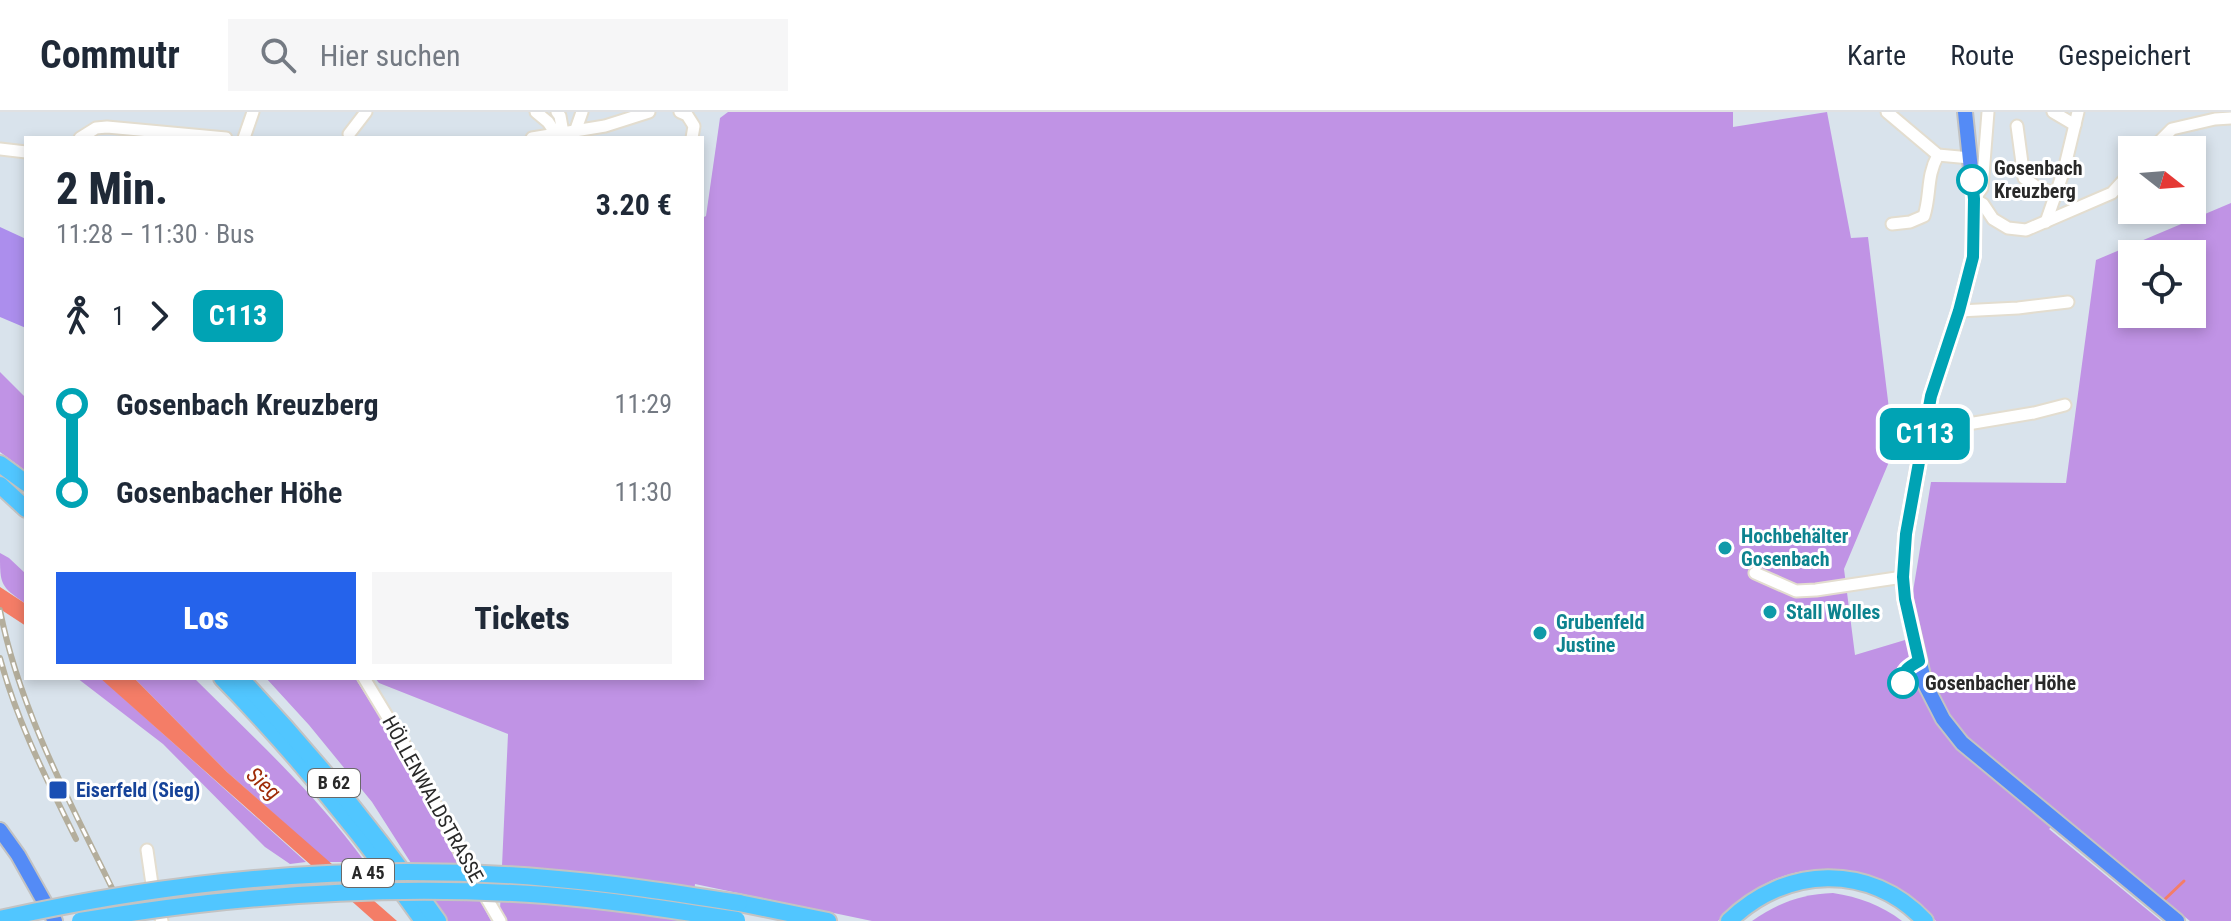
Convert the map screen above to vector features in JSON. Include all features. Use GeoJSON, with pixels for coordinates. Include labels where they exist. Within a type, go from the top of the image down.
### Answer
{"type":"FeatureCollection","features":[{"type":"Feature","properties":{"kind":"highway"},"geometry":{"type":"LineString","coordinates":[[0,464],[24,482]]}},
{"type":"Feature","properties":{"kind":"highway"},"geometry":{"type":"LineString","coordinates":[[1,490],[24,506]]}},
{"type":"Feature","properties":{"kind":"highway"},"geometry":{"type":"LineString","coordinates":[[1,490],[24,514]]}},
{"type":"Feature","properties":{"kind":"highway","name":"B 62"},"geometry":{"type":"LineString","coordinates":[[224,680],[270,728],[438,921]]}},
{"type":"Feature","properties":{"kind":"highway","name":"B 62"},"geometry":{"type":"LineString","coordinates":[[242,680],[289,731],[383,844],[412,894],[423,921]]}},
{"type":"Feature","properties":{"kind":"highway","name":"A 45"},"geometry":{"type":"LineString","coordinates":[[0,919],[155,890],[252,879],[349,873],[447,873],[545,878],[642,888],[740,915]]}},
{"type":"Feature","properties":{"kind":"highway"},"geometry":{"type":"LineString","coordinates":[[1729,921],[1742,908],[1770,891],[1795,881],[1823,878],[1853,881],[1881,889],[1925,921]]}},
{"type":"Feature","properties":{"kind":"highway"},"geometry":{"type":"LineString","coordinates":[[1742,921],[1758,908],[1783,895],[1813,887],[1833,886],[1855,889],[1892,904],[1912,921]]}},
{"type":"Feature","properties":{"kind":"highway","name":"A 45"},"geometry":{"type":"LineString","coordinates":[[80,921],[255,897],[351,891],[545,895],[828,921]]}},
{"type":"Feature","properties":{"kind":"main road"},"geometry":{"type":"LineString","coordinates":[[1965,112],[1974,199],[1973,257],[1931,396],[1906,534],[1905,599],[1925,684],[1953,733],[1971,751],[2172,916]]}},
{"type":"Feature","properties":{"kind":"main road"},"geometry":{"type":"LineString","coordinates":[[0,830],[18,855],[55,921]]}},
{"type":"Feature","properties":{"kind":"street"},"geometry":{"type":"LineString","coordinates":[[245,136],[253,112]]}},
{"type":"Feature","properties":{"kind":"street"},"geometry":{"type":"LineString","coordinates":[[349,134],[366,112]]}},
{"type":"Feature","properties":{"kind":"street"},"geometry":{"type":"LineString","coordinates":[[536,112],[565,133]]}},
{"type":"Feature","properties":{"kind":"street"},"geometry":{"type":"LineString","coordinates":[[557,112],[565,133]]}},
{"type":"Feature","properties":{"kind":"street"},"geometry":{"type":"LineString","coordinates":[[565,133],[582,112]]}},
{"type":"Feature","properties":{"kind":"street"},"geometry":{"type":"LineString","coordinates":[[545,136],[625,121],[649,112]]}},
{"type":"Feature","properties":{"kind":"street"},"geometry":{"type":"LineString","coordinates":[[1887,112],[1938,155],[1970,158]]}},
{"type":"Feature","properties":{"kind":"street"},"geometry":{"type":"LineString","coordinates":[[1988,112],[1982,188],[1974,199],[1983,204],[1993,219],[2008,228],[2026,230],[2112,193],[2118,186]]}},
{"type":"Feature","properties":{"kind":"street"},"geometry":{"type":"LineString","coordinates":[[2053,112],[2075,125]]}},
{"type":"Feature","properties":{"kind":"street"},"geometry":{"type":"LineString","coordinates":[[2046,222],[2057,194],[2078,112]]}},
{"type":"Feature","properties":{"kind":"street"},"geometry":{"type":"LineString","coordinates":[[684,113],[694,126],[692,136]]}},
{"type":"Feature","properties":{"kind":"street"},"geometry":{"type":"LineString","coordinates":[[2165,136],[2172,129],[2231,118]]}},
{"type":"Feature","properties":{"kind":"street"},"geometry":{"type":"LineString","coordinates":[[2017,126],[2024,178],[2038,188],[2057,194]]}},
{"type":"Feature","properties":{"kind":"street"},"geometry":{"type":"LineString","coordinates":[[83,136],[96,128],[107,127],[204,136]]}},
{"type":"Feature","properties":{"kind":"street"},"geometry":{"type":"LineString","coordinates":[[0,149],[24,152]]}},
{"type":"Feature","properties":{"kind":"street"},"geometry":{"type":"LineString","coordinates":[[1892,224],[1910,222],[1924,216],[1930,170],[1938,155]]}},
{"type":"Feature","properties":{"kind":"street"},"geometry":{"type":"LineString","coordinates":[[1959,311],[2068,302]]}},
{"type":"Feature","properties":{"kind":"street"},"geometry":{"type":"LineString","coordinates":[[1926,431],[2065,405]]}},
{"type":"Feature","properties":{"kind":"street"},"geometry":{"type":"LineString","coordinates":[[1755,573],[1796,591],[1903,577]]}},
{"type":"Feature","properties":{"kind":"street","name":"HÖLLENWALDSTRASSE"},"geometry":{"type":"LineString","coordinates":[[365,680],[407,749],[463,858],[500,921]]}},
{"type":"Feature","properties":{"kind":"street"},"geometry":{"type":"LineString","coordinates":[[147,850],[154,898],[162,921]]}},
{"type":"Feature","properties":{"kind":"shaded area"},"geometry":{"type":"Polygon","coordinates":[[[728,112],[1733,112],[1733,127],[1827,112],[1851,238],[1868,237],[1894,450],[1844,569],[1855,655],[1905,640],[1931,482],[2066,483],[2096,260],[2118,251],[2118,328],[2206,328],[2206,240],[2143,240],[2181,224],[2206,224],[2206,214],[2231,203],[2231,921],[2190,921],[2063,817],[2049,829],[2161,921],[1936,921],[1900,891],[1879,881],[1835,870],[1812,870],[1789,874],[1767,883],[1741,900],[1718,921],[872,921],[695,884],[691,921],[506,921],[500,910],[508,734],[377,680],[704,680],[704,217],[720,118],[728,112]]]}},
{"type":"Feature","properties":{"kind":"shaded area"},"geometry":{"type":"Polygon","coordinates":[[[0,227],[24,238],[24,327],[0,317],[0,227]]]}},
{"type":"Feature","properties":{"kind":"shaded area"},"geometry":{"type":"Polygon","coordinates":[[[0,372],[24,396],[24,470],[0,452],[0,372]]]}},
{"type":"Feature","properties":{"kind":"shaded area"},"geometry":{"type":"Polygon","coordinates":[[[0,553],[24,572],[24,603],[6,588],[0,572],[0,553]]]}},
{"type":"Feature","properties":{"kind":"shaded area"},"geometry":{"type":"Polygon","coordinates":[[[0,587],[24,603],[24,625],[0,609],[0,587]]]}},
{"type":"Feature","properties":{"kind":"shaded area"},"geometry":{"type":"Polygon","coordinates":[[[80,680],[103,680],[306,862],[290,864],[265,847],[163,744],[80,680]]]}},
{"type":"Feature","properties":{"kind":"shaded area"},"geometry":{"type":"Polygon","coordinates":[[[102,680],[136,680],[227,772],[397,921],[374,921],[102,680]]]}},
{"type":"Feature","properties":{"kind":"shaded area"},"geometry":{"type":"Polygon","coordinates":[[[136,680],[196,680],[305,789],[365,862],[328,862],[227,772],[136,680]]]}},
{"type":"Feature","properties":{"kind":"shaded area"},"geometry":{"type":"Polygon","coordinates":[[[268,680],[356,680],[396,743],[491,921],[448,921],[372,802],[268,680]]]}},
{"type":"Feature","properties":{"kind":"shaded area"},"geometry":{"type":"Polygon","coordinates":[[[1833,893],[1869,902],[1902,921],[1752,921],[1790,901],[1833,893]]]}},
{"type":"Feature","properties":{"kind":"waterway"},"geometry":{"type":"LineString","coordinates":[[2163,901],[2184,881]]}},
{"type":"Feature","properties":{"kind":"railway"},"geometry":{"type":"LineString","coordinates":[[0,610],[22,691],[37,730],[128,921]]}},
{"type":"Feature","properties":{"kind":"railway"},"geometry":{"type":"LineString","coordinates":[[0,658],[24,728],[76,839]]}},
{"type":"Feature","properties":{"kind":"bus line","name":"C113"},"geometry":{"type":"LineString","coordinates":[[1903,683],[1906,668],[1919,661],[1905,599],[1906,534],[1931,396],[1973,257],[1972,180]]}},
{"type":"Feature","properties":{"kind":"place","name":"Gosenbach Kreuzberg"},"geometry":{"type":"Point","coordinates":[1972,180]}},
{"type":"Feature","properties":{"kind":"place","name":"Hochbehälter Gosenbach"},"geometry":{"type":"Point","coordinates":[1725,548]}},
{"type":"Feature","properties":{"kind":"place","name":"Stall Wolles"},"geometry":{"type":"Point","coordinates":[1770,612]}},
{"type":"Feature","properties":{"kind":"place","name":"Grubenfeld Justine"},"geometry":{"type":"Point","coordinates":[1540,633]}},
{"type":"Feature","properties":{"kind":"place","name":"Gosenbacher Höhe"},"geometry":{"type":"Point","coordinates":[1903,683]}},
{"type":"Feature","properties":{"kind":"place","name":"Eiserfeld (Sieg)"},"geometry":{"type":"Point","coordinates":[58,790]}},
{"type":"Feature","properties":{"kind":"water label","name":"Sieg"},"geometry":{"type":"Point","coordinates":[264,783]}}]}
